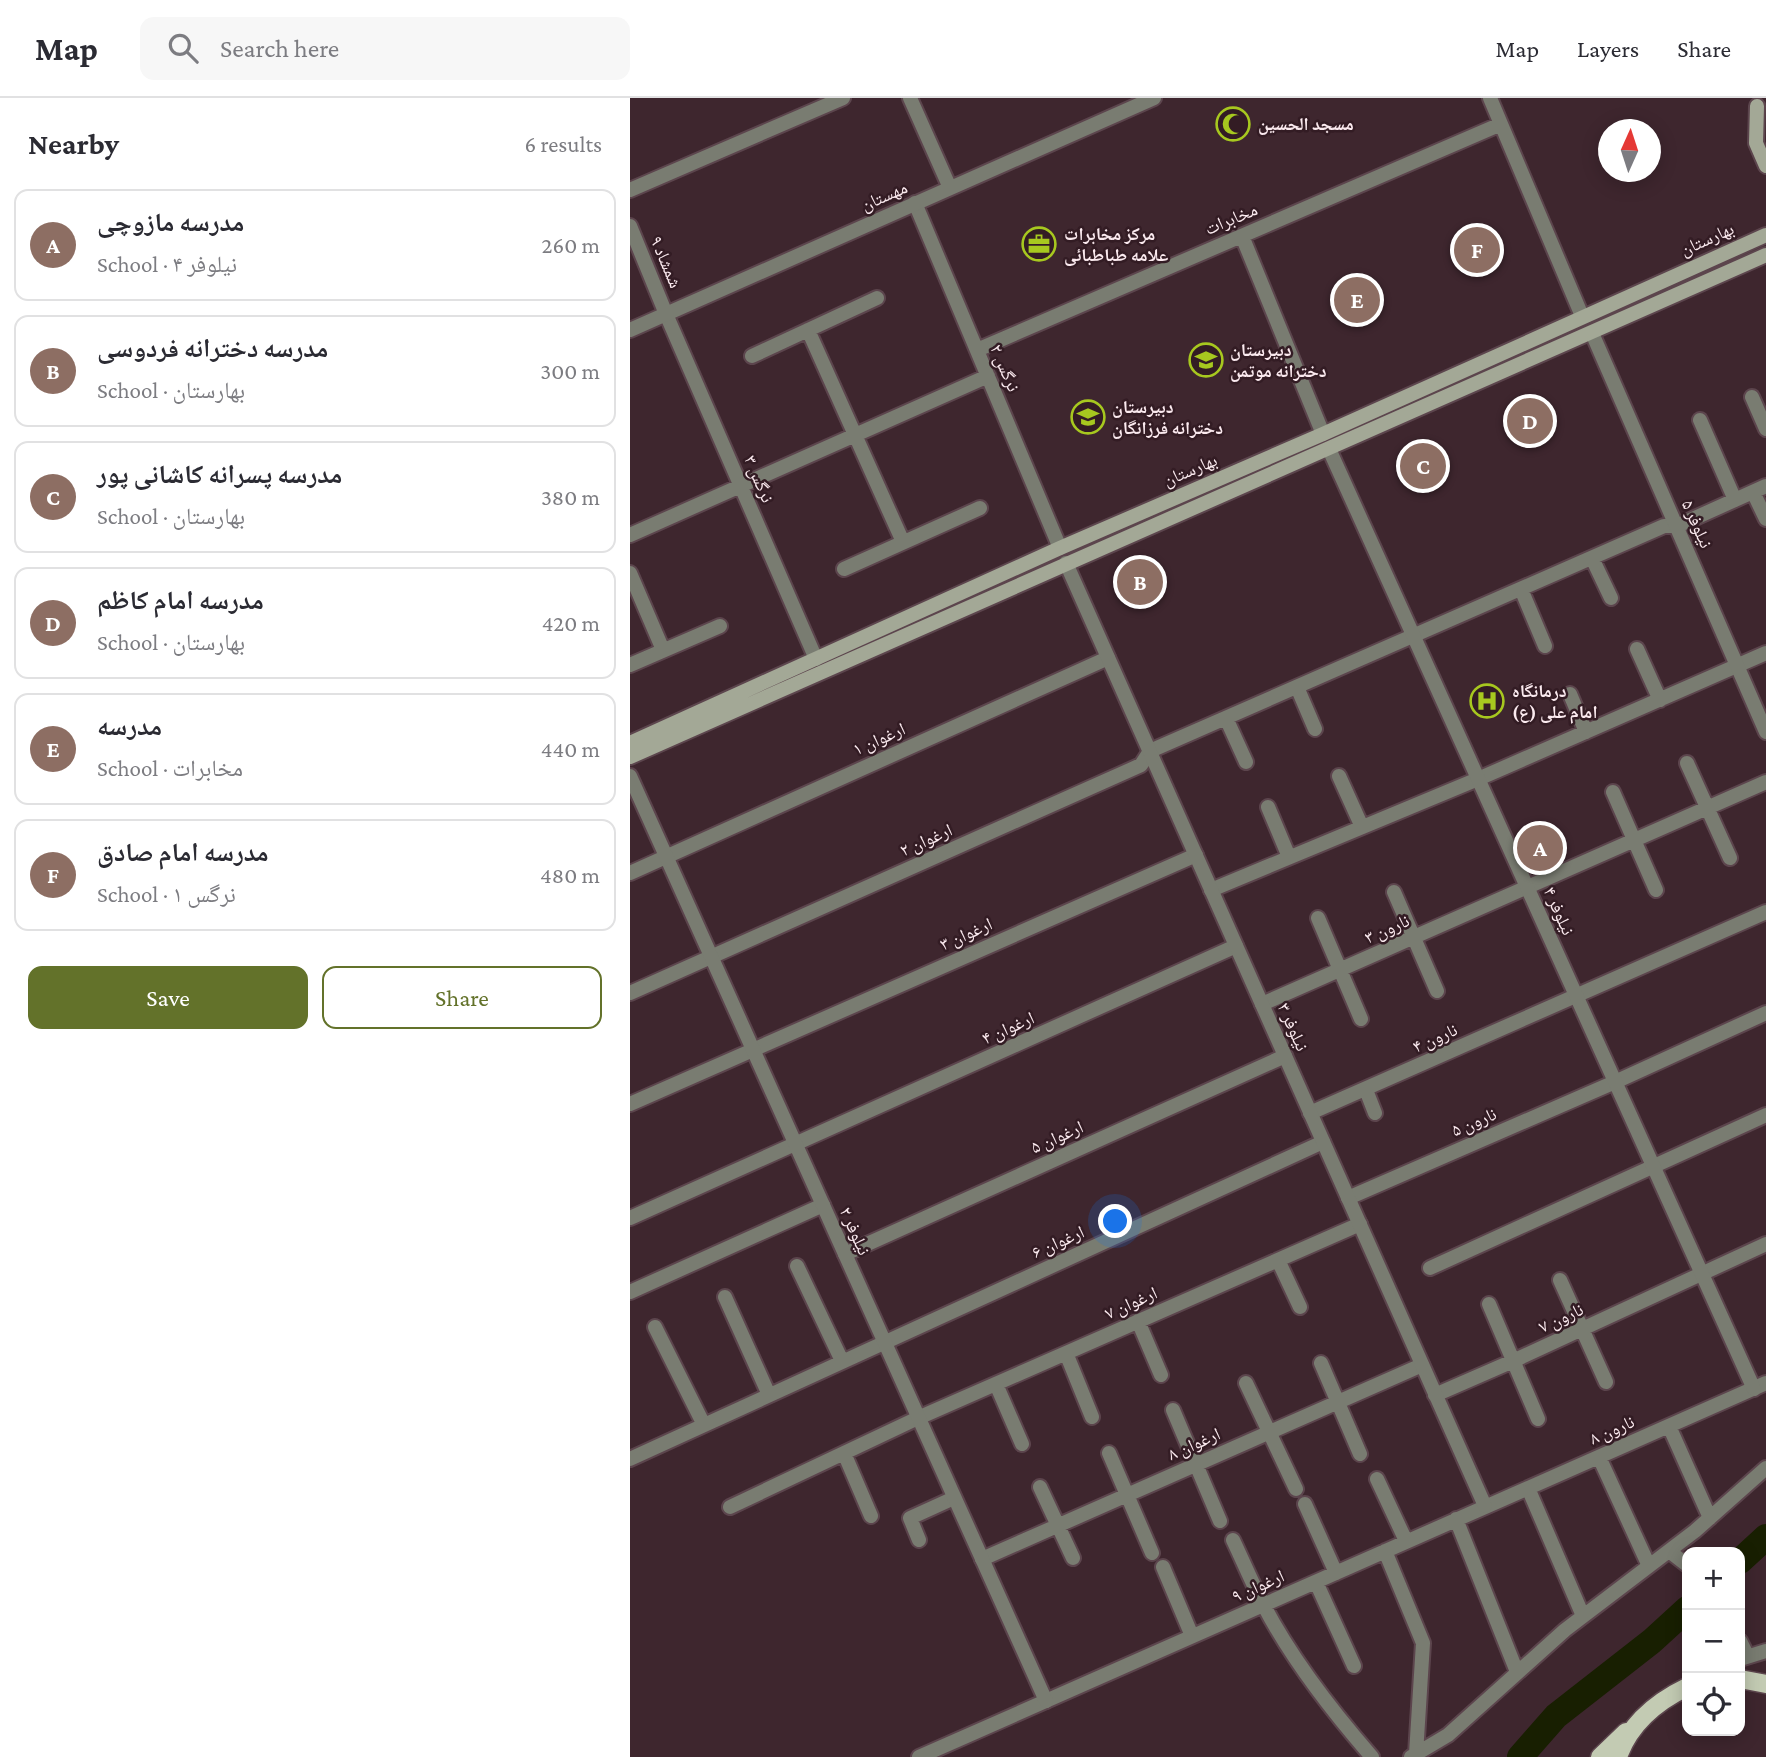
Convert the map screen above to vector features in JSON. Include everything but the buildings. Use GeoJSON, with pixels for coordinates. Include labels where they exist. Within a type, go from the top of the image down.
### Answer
{"type":"FeatureCollection","features":[{"type":"Feature","properties":{"kind":"main road"},"geometry":{"type":"LineString","coordinates":[[1755,102],[1766,125]]}},
{"type":"Feature","properties":{"kind":"main road"},"geometry":{"type":"LineString","coordinates":[[1755,102],[1756,143],[1766,166]]}},
{"type":"Feature","properties":{"kind":"main road"},"geometry":{"type":"LineString","coordinates":[[1730,249],[1766,221]]}},
{"type":"Feature","properties":{"kind":"main road","name":"بهارستان"},"geometry":{"type":"LineString","coordinates":[[630,743],[1060,548],[1323,434],[1766,235]]}},
{"type":"Feature","properties":{"kind":"main road","name":"بهارستان"},"geometry":{"type":"LineString","coordinates":[[630,757],[1766,255]]}},
{"type":"Feature","properties":{"kind":"main road"},"geometry":{"type":"LineString","coordinates":[[1719,277],[1766,264]]}},
{"type":"Feature","properties":{"kind":"main road"},"geometry":{"type":"LineString","coordinates":[[1323,434],[1329,449]]}},
{"type":"Feature","properties":{"kind":"main road"},"geometry":{"type":"LineString","coordinates":[[1060,548],[1066,564]]}},
{"type":"Feature","properties":{"kind":"main road"},"geometry":{"type":"LineString","coordinates":[[1745,1679],[1766,1679]]}},
{"type":"Feature","properties":{"kind":"main road"},"geometry":{"type":"LineString","coordinates":[[1745,1679],[1766,1684]]}},
{"type":"Feature","properties":{"kind":"main road"},"geometry":{"type":"LineString","coordinates":[[1600,1757],[1646,1713],[1665,1698],[1682,1690]]}},
{"type":"Feature","properties":{"kind":"main road"},"geometry":{"type":"LineString","coordinates":[[1618,1757],[1623,1743],[1646,1713]]}},
{"type":"Feature","properties":{"kind":"street"},"geometry":{"type":"LineString","coordinates":[[630,190],[843,98]]}},
{"type":"Feature","properties":{"kind":"street"},"geometry":{"type":"LineString","coordinates":[[911,98],[950,188]]}},
{"type":"Feature","properties":{"kind":"street","name":"مهستان"},"geometry":{"type":"LineString","coordinates":[[630,330],[1154,98]]}},
{"type":"Feature","properties":{"kind":"street"},"geometry":{"type":"LineString","coordinates":[[1490,98],[1582,316]]}},
{"type":"Feature","properties":{"kind":"street","name":"مخابرات"},"geometry":{"type":"LineString","coordinates":[[977,350],[1501,124]]}},
{"type":"Feature","properties":{"kind":"street","name":"نرگس ۲"},"geometry":{"type":"LineString","coordinates":[[915,203],[1060,548]]}},
{"type":"Feature","properties":{"kind":"street","name":"شمشاد ۹"},"geometry":{"type":"LineString","coordinates":[[630,226],[666,314]]}},
{"type":"Feature","properties":{"kind":"street"},"geometry":{"type":"LineString","coordinates":[[1242,236],[1323,434]]}},
{"type":"Feature","properties":{"kind":"street"},"geometry":{"type":"LineString","coordinates":[[752,356],[877,298]]}},
{"type":"Feature","properties":{"kind":"street","name":"نرگس ۳"},"geometry":{"type":"LineString","coordinates":[[666,314],[816,659]]}},
{"type":"Feature","properties":{"kind":"street"},"geometry":{"type":"LineString","coordinates":[[808,330],[903,542]]}},
{"type":"Feature","properties":{"kind":"street","name":"نیلوفر ۵"},"geometry":{"type":"LineString","coordinates":[[1592,333],[1766,732]]}},
{"type":"Feature","properties":{"kind":"street"},"geometry":{"type":"LineString","coordinates":[[630,535],[988,376]]}},
{"type":"Feature","properties":{"kind":"street"},"geometry":{"type":"LineString","coordinates":[[1752,397],[1766,429]]}},
{"type":"Feature","properties":{"kind":"street"},"geometry":{"type":"LineString","coordinates":[[1700,420],[1735,500]]}},
{"type":"Feature","properties":{"kind":"street","name":"نیلوفر ۴"},"geometry":{"type":"LineString","coordinates":[[1329,449],[1701,1274],[1760,1386]]}},
{"type":"Feature","properties":{"kind":"street"},"geometry":{"type":"LineString","coordinates":[[1760,489],[1766,519]]}},
{"type":"Feature","properties":{"kind":"street","name":"ارغوان ۲"},"geometry":{"type":"LineString","coordinates":[[630,993],[1141,765],[1150,751],[1664,526],[1677,526],[1760,489]]}},
{"type":"Feature","properties":{"kind":"street"},"geometry":{"type":"LineString","coordinates":[[844,569],[980,508]]}},
{"type":"Feature","properties":{"kind":"street"},"geometry":{"type":"LineString","coordinates":[[1592,558],[1611,598]]}},
{"type":"Feature","properties":{"kind":"street","name":"نیلوفر ۳"},"geometry":{"type":"LineString","coordinates":[[1066,564],[1485,1506]]}},
{"type":"Feature","properties":{"kind":"street"},"geometry":{"type":"LineString","coordinates":[[630,573],[663,650]]}},
{"type":"Feature","properties":{"kind":"street"},"geometry":{"type":"LineString","coordinates":[[1521,589],[1545,646]]}},
{"type":"Feature","properties":{"kind":"street"},"geometry":{"type":"LineString","coordinates":[[630,665],[720,625]]}},
{"type":"Feature","properties":{"kind":"street"},"geometry":{"type":"LineString","coordinates":[[1637,649],[1660,700]]}},
{"type":"Feature","properties":{"kind":"street"},"geometry":{"type":"LineString","coordinates":[[1211,890],[1478,779],[1766,653]]}},
{"type":"Feature","properties":{"kind":"street","name":"ارغوان ۱"},"geometry":{"type":"LineString","coordinates":[[630,873],[1108,658]]}},
{"type":"Feature","properties":{"kind":"street"},"geometry":{"type":"LineString","coordinates":[[1297,687],[1315,729]]}},
{"type":"Feature","properties":{"kind":"street"},"geometry":{"type":"LineString","coordinates":[[1570,694],[1586,732]]}},
{"type":"Feature","properties":{"kind":"street"},"geometry":{"type":"LineString","coordinates":[[1226,718],[1246,762]]}},
{"type":"Feature","properties":{"kind":"street"},"geometry":{"type":"LineString","coordinates":[[1687,763],[1730,859]]}},
{"type":"Feature","properties":{"kind":"street","name":"نیلوفر ۲"},"geometry":{"type":"LineString","coordinates":[[630,776],[1046,1702]]}},
{"type":"Feature","properties":{"kind":"street"},"geometry":{"type":"LineString","coordinates":[[1339,776],[1362,827]]}},
{"type":"Feature","properties":{"kind":"street","name":"نارون ۳"},"geometry":{"type":"LineString","coordinates":[[1262,1004],[1766,782]]}},
{"type":"Feature","properties":{"kind":"street"},"geometry":{"type":"LineString","coordinates":[[1613,792],[1656,890]]}},
{"type":"Feature","properties":{"kind":"street"},"geometry":{"type":"LineString","coordinates":[[1268,807],[1289,858]]}},
{"type":"Feature","properties":{"kind":"street","name":"ارغوان ۳"},"geometry":{"type":"LineString","coordinates":[[630,1104],[1196,855]]}},
{"type":"Feature","properties":{"kind":"street"},"geometry":{"type":"LineString","coordinates":[[1394,892],[1437,991]]}},
{"type":"Feature","properties":{"kind":"street","name":"نارون ۴"},"geometry":{"type":"LineString","coordinates":[[1310,1113],[1766,912]]}},
{"type":"Feature","properties":{"kind":"street"},"geometry":{"type":"LineString","coordinates":[[1318,918],[1361,1019]]}},
{"type":"Feature","properties":{"kind":"street","name":"ارغوان ۴"},"geometry":{"type":"LineString","coordinates":[[630,1219],[1236,946]]}},
{"type":"Feature","properties":{"kind":"street","name":"نارون ۵"},"geometry":{"type":"LineString","coordinates":[[1348,1198],[1766,1013]]}},
{"type":"Feature","properties":{"kind":"street","name":"ارغوان ۵"},"geometry":{"type":"LineString","coordinates":[[845,1254],[1285,1056]]}},
{"type":"Feature","properties":{"kind":"street"},"geometry":{"type":"LineString","coordinates":[[1366,1090],[1376,1113]]}},
{"type":"Feature","properties":{"kind":"street"},"geometry":{"type":"LineString","coordinates":[[1430,1268],[1766,1115]]}},
{"type":"Feature","properties":{"kind":"street","name":"ارغوان ۶"},"geometry":{"type":"LineString","coordinates":[[631,1457],[1323,1142]]}},
{"type":"Feature","properties":{"kind":"street"},"geometry":{"type":"LineString","coordinates":[[630,1292],[823,1205]]}},
{"type":"Feature","properties":{"kind":"street","name":"ارغوان ۷"},"geometry":{"type":"LineString","coordinates":[[730,1507],[918,1418],[1360,1224]]}},
{"type":"Feature","properties":{"kind":"street","name":"نارون ۷"},"geometry":{"type":"LineString","coordinates":[[1435,1395],[1513,1362],[1766,1244]]}},
{"type":"Feature","properties":{"kind":"street"},"geometry":{"type":"LineString","coordinates":[[1278,1260],[1300,1307]]}},
{"type":"Feature","properties":{"kind":"street"},"geometry":{"type":"LineString","coordinates":[[797,1266],[842,1361]]}},
{"type":"Feature","properties":{"kind":"street"},"geometry":{"type":"LineString","coordinates":[[1560,1280],[1606,1382]]}},
{"type":"Feature","properties":{"kind":"street"},"geometry":{"type":"LineString","coordinates":[[725,1297],[769,1395]]}},
{"type":"Feature","properties":{"kind":"street"},"geometry":{"type":"LineString","coordinates":[[1489,1304],[1538,1419]]}},
{"type":"Feature","properties":{"kind":"street"},"geometry":{"type":"LineString","coordinates":[[1138,1321],[1160,1375]]}},
{"type":"Feature","properties":{"kind":"street"},"geometry":{"type":"LineString","coordinates":[[655,1326],[704,1425]]}},
{"type":"Feature","properties":{"kind":"street"},"geometry":{"type":"LineString","coordinates":[[1066,1353],[1092,1417]]}},
{"type":"Feature","properties":{"kind":"street"},"geometry":{"type":"LineString","coordinates":[[1321,1363],[1360,1454]]}},
{"type":"Feature","properties":{"kind":"street","name":"ارغوان ۸"},"geometry":{"type":"LineString","coordinates":[[982,1559],[1422,1365]]}},
{"type":"Feature","properties":{"kind":"street"},"geometry":{"type":"LineString","coordinates":[[1246,1382],[1296,1489]]}},
{"type":"Feature","properties":{"kind":"street"},"geometry":{"type":"LineString","coordinates":[[996,1384],[1022,1444]]}},
{"type":"Feature","properties":{"kind":"street","name":"نارون ۸"},"geometry":{"type":"LineString","coordinates":[[1485,1506],[1760,1386]]}},
{"type":"Feature","properties":{"kind":"street"},"geometry":{"type":"LineString","coordinates":[[1173,1410],[1220,1521]]}},
{"type":"Feature","properties":{"kind":"street"},"geometry":{"type":"LineString","coordinates":[[1670,1426],[1710,1518]]}},
{"type":"Feature","properties":{"kind":"street"},"geometry":{"type":"LineString","coordinates":[[844,1453],[871,1516]]}},
{"type":"Feature","properties":{"kind":"street"},"geometry":{"type":"LineString","coordinates":[[1109,1453],[1152,1553]]}},
{"type":"Feature","properties":{"kind":"street"},"geometry":{"type":"LineString","coordinates":[[1599,1457],[1649,1566]]}},
{"type":"Feature","properties":{"kind":"street"},"geometry":{"type":"LineString","coordinates":[[1414,1756],[1448,1735],[1583,1616],[1710,1518],[1766,1468]]}},
{"type":"Feature","properties":{"kind":"street"},"geometry":{"type":"LineString","coordinates":[[1377,1479],[1406,1541]]}},
{"type":"Feature","properties":{"kind":"street"},"geometry":{"type":"LineString","coordinates":[[1040,1488],[1073,1558]]}},
{"type":"Feature","properties":{"kind":"street"},"geometry":{"type":"LineString","coordinates":[[1528,1488],[1583,1616]]}},
{"type":"Feature","properties":{"kind":"street"},"geometry":{"type":"LineString","coordinates":[[919,1540],[910,1518],[954,1498]]}},
{"type":"Feature","properties":{"kind":"street"},"geometry":{"type":"LineString","coordinates":[[1305,1504],[1336,1573]]}},
{"type":"Feature","properties":{"kind":"street","name":"ارغوان ۹"},"geometry":{"type":"LineString","coordinates":[[919,1757],[1485,1506]]}},
{"type":"Feature","properties":{"kind":"street"},"geometry":{"type":"LineString","coordinates":[[1456,1519],[1517,1672]]}},
{"type":"Feature","properties":{"kind":"street"},"geometry":{"type":"LineString","coordinates":[[1233,1540],[1264,1605],[1307,1676],[1336,1716],[1372,1757]]}},
{"type":"Feature","properties":{"kind":"street"},"geometry":{"type":"LineString","coordinates":[[1385,1551],[1423,1643],[1414,1756]]}},
{"type":"Feature","properties":{"kind":"street"},"geometry":{"type":"LineString","coordinates":[[1669,1551],[1682,1560]]}},
{"type":"Feature","properties":{"kind":"street"},"geometry":{"type":"LineString","coordinates":[[1163,1567],[1192,1636]]}},
{"type":"Feature","properties":{"kind":"street"},"geometry":{"type":"LineString","coordinates":[[1316,1582],[1354,1666]]}},
{"type":"Feature","properties":{"kind":"street"},"geometry":{"type":"LineString","coordinates":[[1745,1656],[1766,1651]]}},
{"type":"Feature","properties":{"kind":"waterway"},"geometry":{"type":"LineString","coordinates":[[1745,1556],[1766,1537]]}},
{"type":"Feature","properties":{"kind":"waterway"},"geometry":{"type":"LineString","coordinates":[[1520,1757],[1556,1716],[1652,1641],[1686,1610]]}},
{"type":"Feature","properties":{"kind":"place","name":"مسجد الحسین"},"geometry":{"type":"Point","coordinates":[1233,124]}},
{"type":"Feature","properties":{"kind":"place","name":"مرکز مخابرات علامه طباطبائی"},"geometry":{"type":"Point","coordinates":[1039,244]}},
{"type":"Feature","properties":{"kind":"place","name":"مدرسه امام صادق"},"geometry":{"type":"Point","coordinates":[1477,250]}},
{"type":"Feature","properties":{"kind":"place","name":"مدرسه"},"geometry":{"type":"Point","coordinates":[1357,300]}},
{"type":"Feature","properties":{"kind":"place","name":"دبیرستان دخترانه موتمن"},"geometry":{"type":"Point","coordinates":[1206,360]}},
{"type":"Feature","properties":{"kind":"place","name":"دبیرستان دخترانه فرزانگان"},"geometry":{"type":"Point","coordinates":[1088,417]}},
{"type":"Feature","properties":{"kind":"place","name":"مدرسه امام کاظم"},"geometry":{"type":"Point","coordinates":[1530,421]}},
{"type":"Feature","properties":{"kind":"place","name":"مدرسه پسرانه کاشانی پور"},"geometry":{"type":"Point","coordinates":[1423,466]}},
{"type":"Feature","properties":{"kind":"place","name":"مدرسه دخترانه فردوسی"},"geometry":{"type":"Point","coordinates":[1140,582]}},
{"type":"Feature","properties":{"kind":"place","name":"درمانگاه امام علی (ع)"},"geometry":{"type":"Point","coordinates":[1487,701]}},
{"type":"Feature","properties":{"kind":"place","name":"مدرسه مازوچی"},"geometry":{"type":"Point","coordinates":[1540,848]}}]}
